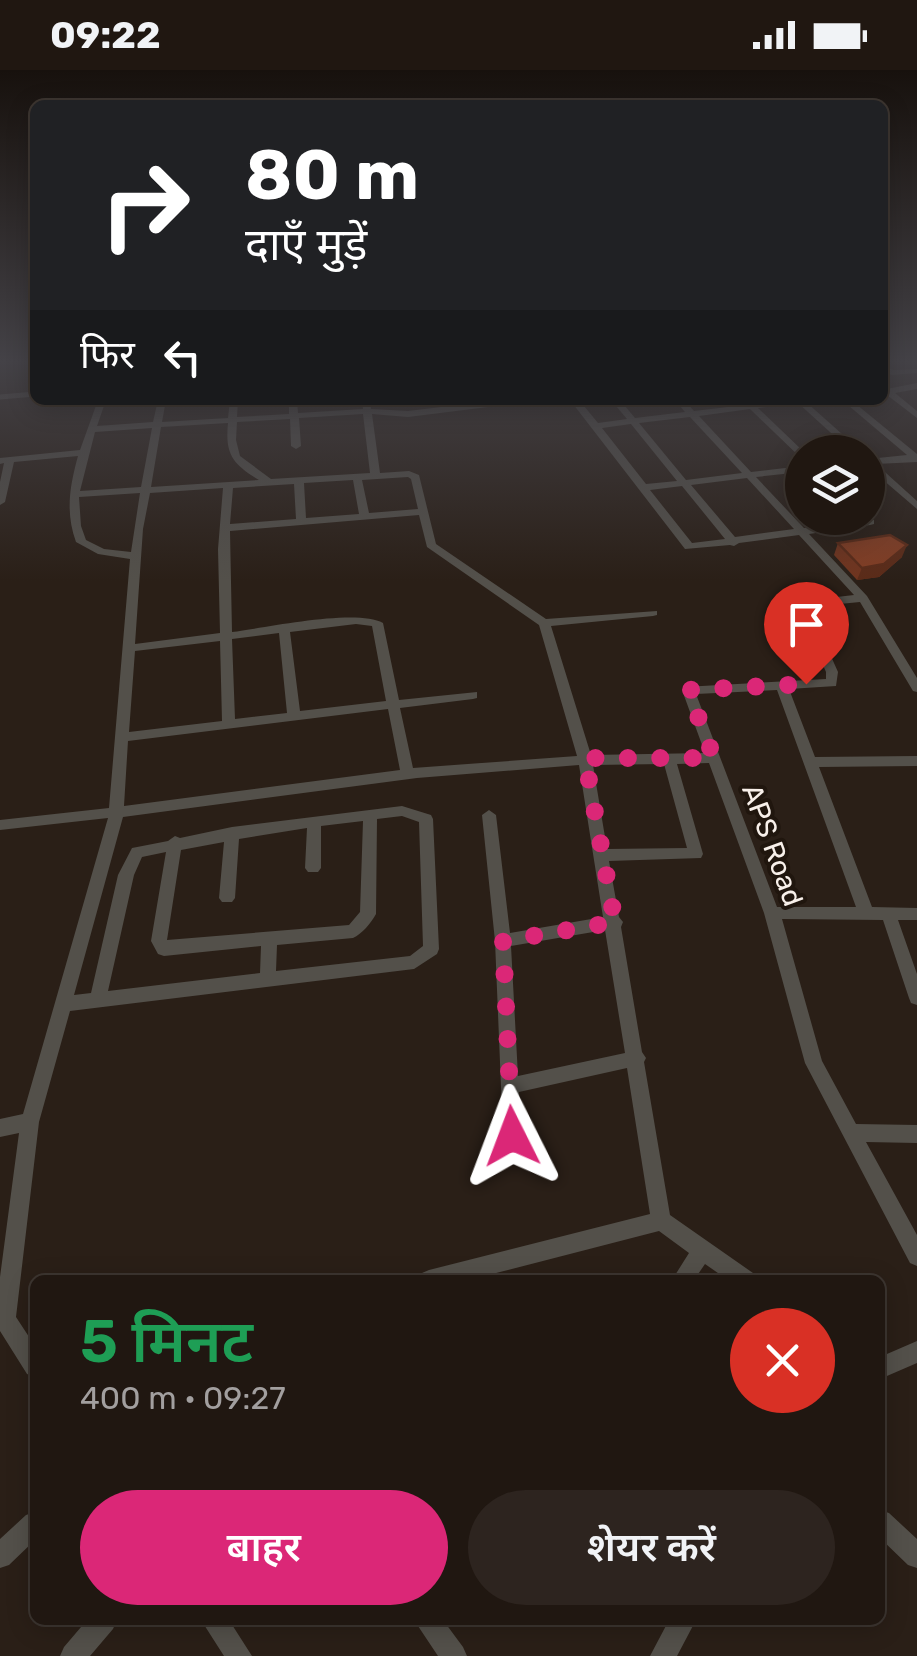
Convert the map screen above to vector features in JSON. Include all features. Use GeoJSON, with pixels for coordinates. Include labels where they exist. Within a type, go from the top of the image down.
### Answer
{"type":"FeatureCollection","features":[{"type":"Feature","properties":{"kind":"street"},"geometry":{"type":"LineString","coordinates":[[93,433],[73,520],[81,542],[102,552],[136,556]]}},
{"type":"Feature","properties":{"kind":"street"},"geometry":{"type":"LineString","coordinates":[[30,1358],[5,1319],[30,1122],[116,815],[136,556],[156,433]]}},
{"type":"Feature","properties":{"kind":"street"},"geometry":{"type":"LineString","coordinates":[[231,433],[229,451],[234,461],[268,482]]}},
{"type":"Feature","properties":{"kind":"street"},"geometry":{"type":"LineString","coordinates":[[294,433],[296,446]]}},
{"type":"Feature","properties":{"kind":"street"},"geometry":{"type":"LineString","coordinates":[[370,433],[374,476]]}},
{"type":"Feature","properties":{"kind":"street"},"geometry":{"type":"LineString","coordinates":[[601,433],[684,544],[701,548],[785,534]]}},
{"type":"Feature","properties":{"kind":"street"},"geometry":{"type":"LineString","coordinates":[[645,433],[734,542]]}},
{"type":"Feature","properties":{"kind":"street"},"geometry":{"type":"LineString","coordinates":[[709,433],[785,516]]}},
{"type":"Feature","properties":{"kind":"street"},"geometry":{"type":"LineString","coordinates":[[886,433],[916,458]]}},
{"type":"Feature","properties":{"kind":"street"},"geometry":{"type":"LineString","coordinates":[[0,502],[5,460],[87,452]]}},
{"type":"Feature","properties":{"kind":"street"},"geometry":{"type":"LineString","coordinates":[[916,458],[868,462],[917,506]]}},
{"type":"Feature","properties":{"kind":"street"},"geometry":{"type":"LineString","coordinates":[[641,488],[785,471]]}},
{"type":"Feature","properties":{"kind":"street"},"geometry":{"type":"LineString","coordinates":[[358,476],[365,517]]}},
{"type":"Feature","properties":{"kind":"street"},"geometry":{"type":"LineString","coordinates":[[76,494],[358,476],[416,476],[431,545],[437,552],[508,594],[544,623],[585,758],[615,922],[661,1221],[739,1275]]}},
{"type":"Feature","properties":{"kind":"street"},"geometry":{"type":"LineString","coordinates":[[299,480],[301,522]]}},
{"type":"Feature","properties":{"kind":"street"},"geometry":{"type":"LineString","coordinates":[[228,485],[225,528],[230,723]]}},
{"type":"Feature","properties":{"kind":"street"},"geometry":{"type":"LineString","coordinates":[[225,528],[424,512]]}},
{"type":"Feature","properties":{"kind":"street"},"geometry":{"type":"LineString","coordinates":[[803,535],[863,598],[917,688]]}},
{"type":"Feature","properties":{"kind":"street","name":"APS Road"},"geometry":{"type":"LineString","coordinates":[[863,598],[802,604],[834,679],[832,683],[688,690],[772,912],[814,1063],[855,1132],[917,1256]]}},
{"type":"Feature","properties":{"kind":"street"},"geometry":{"type":"LineString","coordinates":[[544,623],[653,613]]}},
{"type":"Feature","properties":{"kind":"street"},"geometry":{"type":"LineString","coordinates":[[131,648],[356,620],[376,623],[407,772]]}},
{"type":"Feature","properties":{"kind":"street"},"geometry":{"type":"LineString","coordinates":[[284,628],[294,715]]}},
{"type":"Feature","properties":{"kind":"street"},"geometry":{"type":"LineString","coordinates":[[781,684],[866,912]]}},
{"type":"Feature","properties":{"kind":"street"},"geometry":{"type":"LineString","coordinates":[[123,737],[472,695]]}},
{"type":"Feature","properties":{"kind":"street"},"geometry":{"type":"LineString","coordinates":[[0,826],[116,815],[407,772],[585,758],[714,758]]}},
{"type":"Feature","properties":{"kind":"street"},"geometry":{"type":"LineString","coordinates":[[602,855],[696,854],[668,759]]}},
{"type":"Feature","properties":{"kind":"street"},"geometry":{"type":"LineString","coordinates":[[810,762],[917,761]]}},
{"type":"Feature","properties":{"kind":"street"},"geometry":{"type":"LineString","coordinates":[[294,789],[296,824]]}},
{"type":"Feature","properties":{"kind":"street"},"geometry":{"type":"LineString","coordinates":[[273,792],[274,827]]}},
{"type":"Feature","properties":{"kind":"street"},"geometry":{"type":"LineString","coordinates":[[63,1004],[98,1000],[268,980],[414,962],[431,949],[426,819],[402,811],[175,842],[138,852],[130,861],[98,1000]]}},
{"type":"Feature","properties":{"kind":"street"},"geometry":{"type":"LineString","coordinates":[[489,814],[503,941],[512,1136]]}},
{"type":"Feature","properties":{"kind":"street"},"geometry":{"type":"LineString","coordinates":[[175,842],[160,940],[164,949],[353,930],[364,923],[368,914],[370,815]]}},
{"type":"Feature","properties":{"kind":"street"},"geometry":{"type":"LineString","coordinates":[[313,868],[314,822]]}},
{"type":"Feature","properties":{"kind":"street"},"geometry":{"type":"LineString","coordinates":[[228,898],[232,834]]}},
{"type":"Feature","properties":{"kind":"street"},"geometry":{"type":"LineString","coordinates":[[772,912],[917,914]]}},
{"type":"Feature","properties":{"kind":"street"},"geometry":{"type":"LineString","coordinates":[[888,913],[917,998]]}},
{"type":"Feature","properties":{"kind":"street"},"geometry":{"type":"LineString","coordinates":[[503,941],[615,922]]}},
{"type":"Feature","properties":{"kind":"street"},"geometry":{"type":"LineString","coordinates":[[85,927],[114,925]]}},
{"type":"Feature","properties":{"kind":"street"},"geometry":{"type":"LineString","coordinates":[[268,940],[268,980]]}},
{"type":"Feature","properties":{"kind":"street"},"geometry":{"type":"LineString","coordinates":[[510,1086],[637,1058]]}},
{"type":"Feature","properties":{"kind":"street"},"geometry":{"type":"LineString","coordinates":[[0,1128],[30,1122]]}},
{"type":"Feature","properties":{"kind":"street"},"geometry":{"type":"LineString","coordinates":[[855,1132],[917,1134]]}},
{"type":"Feature","properties":{"kind":"street"},"geometry":{"type":"LineString","coordinates":[[449,1275],[661,1221]]}},
{"type":"Feature","properties":{"kind":"street"},"geometry":{"type":"LineString","coordinates":[[686,1275],[703,1250]]}},
{"type":"Feature","properties":{"kind":"street"},"geometry":{"type":"LineString","coordinates":[[885,1366],[917,1352]]}},
{"type":"Feature","properties":{"kind":"street"},"geometry":{"type":"LineString","coordinates":[[885,1527],[917,1556]]}},
{"type":"Feature","properties":{"kind":"street"},"geometry":{"type":"LineString","coordinates":[[0,1556],[30,1529]]}},
{"type":"Feature","properties":{"kind":"street"},"geometry":{"type":"LineString","coordinates":[[73,1656],[100,1625]]}},
{"type":"Feature","properties":{"kind":"street"},"geometry":{"type":"LineString","coordinates":[[217,1625],[239,1656]]}},
{"type":"Feature","properties":{"kind":"street"},"geometry":{"type":"LineString","coordinates":[[663,1656],[680,1625]]}},
{"type":"Feature","properties":{"kind":"building"},"geometry":{"type":"Polygon","coordinates":[[[890,535],[907,545],[884,564],[862,568],[838,543],[890,535]]]}},
{"type":"Feature","properties":{"kind":"route"},"geometry":{"type":"LineString","coordinates":[[512,1136],[503,941],[615,922],[585,758],[714,758],[688,690],[806,684]]}}]}
